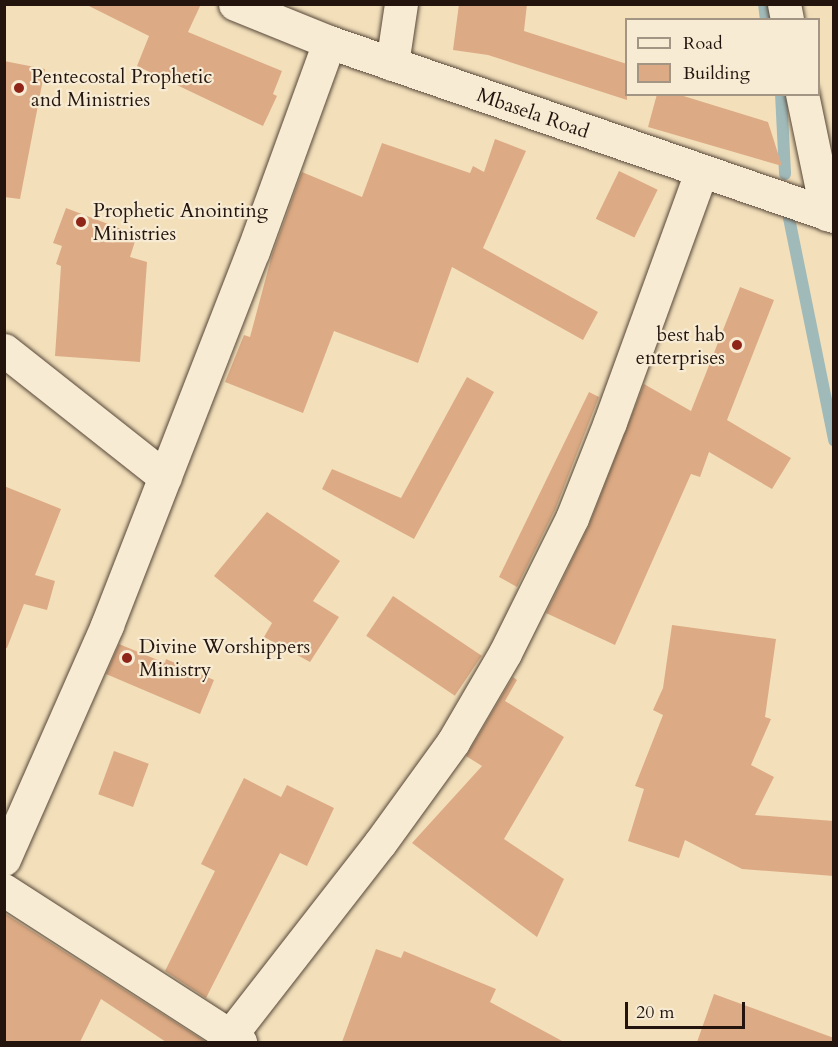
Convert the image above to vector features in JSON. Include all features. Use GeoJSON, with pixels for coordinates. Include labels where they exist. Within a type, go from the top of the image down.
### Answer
{"type":"FeatureCollection","features":[{"type":"Feature","properties":{"kind":"street","name":"Mbasela Road"},"geometry":{"type":"LineString","coordinates":[[235,4],[329,42],[830,215]]}},
{"type":"Feature","properties":{"kind":"street"},"geometry":{"type":"LineString","coordinates":[[392,64],[401,4]]}},
{"type":"Feature","properties":{"kind":"street"},"geometry":{"type":"LineString","coordinates":[[4,859],[107,625],[253,251],[329,42]]}},
{"type":"Feature","properties":{"kind":"street"},"geometry":{"type":"LineString","coordinates":[[802,96],[830,215]]}},
{"type":"Feature","properties":{"kind":"street"},"geometry":{"type":"LineString","coordinates":[[4,890],[110,957],[231,1040],[381,843],[453,742],[505,653],[572,518],[610,422],[701,172]]}},
{"type":"Feature","properties":{"kind":"street"},"geometry":{"type":"LineString","coordinates":[[4,350],[165,477]]}},
{"type":"Feature","properties":{"kind":"building"},"geometry":{"type":"Polygon","coordinates":[[[85,4],[201,4],[188,32],[282,71],[273,94],[277,96],[263,126],[137,66],[149,36],[85,4]]]}},
{"type":"Feature","properties":{"kind":"building"},"geometry":{"type":"Polygon","coordinates":[[[459,4],[527,4],[524,31],[625,63],[627,100],[488,55],[453,50],[459,4]]]}},
{"type":"Feature","properties":{"kind":"building"},"geometry":{"type":"Polygon","coordinates":[[[4,61],[45,69],[20,199],[4,197],[4,61]]]}},
{"type":"Feature","properties":{"kind":"building"},"geometry":{"type":"Polygon","coordinates":[[[656,96],[684,96],[768,122],[782,166],[648,127],[656,96]]]}},
{"type":"Feature","properties":{"kind":"building"},"geometry":{"type":"Polygon","coordinates":[[[495,139],[526,151],[483,248],[598,312],[583,340],[452,267],[418,363],[334,331],[303,413],[225,382],[244,335],[250,337],[272,255],[302,172],[362,197],[382,143],[470,173],[473,166],[484,172],[495,139]]]}},
{"type":"Feature","properties":{"kind":"building"},"geometry":{"type":"Polygon","coordinates":[[[619,171],[658,190],[634,237],[596,219],[619,171]]]}},
{"type":"Feature","properties":{"kind":"building"},"geometry":{"type":"Polygon","coordinates":[[[66,208],[137,235],[130,257],[147,262],[140,362],[55,356],[61,266],[56,264],[62,246],[53,243],[66,208]]]}},
{"type":"Feature","properties":{"kind":"building"},"geometry":{"type":"Polygon","coordinates":[[[740,287],[774,300],[727,420],[791,458],[772,489],[709,452],[700,477],[691,474],[615,645],[546,613],[589,525],[644,384],[691,411],[740,287]]]}},
{"type":"Feature","properties":{"kind":"building"},"geometry":{"type":"Polygon","coordinates":[[[467,377],[494,392],[414,539],[322,489],[332,469],[401,498],[467,377]]]}},
{"type":"Feature","properties":{"kind":"building"},"geometry":{"type":"Polygon","coordinates":[[[589,392],[599,397],[555,510],[517,587],[499,577],[589,392]]]}},
{"type":"Feature","properties":{"kind":"building"},"geometry":{"type":"Polygon","coordinates":[[[4,486],[61,509],[35,575],[55,581],[47,610],[24,604],[7,648],[4,648],[4,486]]]}},
{"type":"Feature","properties":{"kind":"building"},"geometry":{"type":"Polygon","coordinates":[[[267,512],[340,561],[313,601],[339,617],[310,662],[264,637],[272,623],[214,576],[267,512]]]}},
{"type":"Feature","properties":{"kind":"building"},"geometry":{"type":"Polygon","coordinates":[[[393,596],[482,656],[455,696],[366,636],[393,596]]]}},
{"type":"Feature","properties":{"kind":"building"},"geometry":{"type":"Polygon","coordinates":[[[672,625],[776,639],[765,717],[771,719],[751,765],[774,777],[755,815],[834,821],[834,876],[742,869],[685,840],[679,858],[628,841],[644,789],[635,786],[663,715],[653,710],[663,688],[672,625]]]}},
{"type":"Feature","properties":{"kind":"building"},"geometry":{"type":"Polygon","coordinates":[[[119,644],[165,663],[166,659],[214,680],[200,714],[106,674],[119,644]]]}},
{"type":"Feature","properties":{"kind":"building"},"geometry":{"type":"Polygon","coordinates":[[[513,677],[517,680],[505,701],[564,737],[504,839],[564,879],[537,937],[412,843],[482,766],[466,756],[513,677]]]}},
{"type":"Feature","properties":{"kind":"building"},"geometry":{"type":"Polygon","coordinates":[[[114,751],[149,764],[133,807],[98,794],[114,751]]]}},
{"type":"Feature","properties":{"kind":"building"},"geometry":{"type":"Polygon","coordinates":[[[244,778],[281,797],[287,785],[334,808],[307,866],[280,853],[206,998],[165,971],[215,871],[201,864],[244,778]]]}},
{"type":"Feature","properties":{"kind":"building"},"geometry":{"type":"Polygon","coordinates":[[[4,913],[206,1042],[166,1042],[101,999],[80,1042],[4,1042],[4,913]]]}},
{"type":"Feature","properties":{"kind":"building"},"geometry":{"type":"Polygon","coordinates":[[[376,949],[401,958],[404,951],[496,989],[490,1002],[564,1042],[342,1042],[376,949]]]}},
{"type":"Feature","properties":{"kind":"building"},"geometry":{"type":"Polygon","coordinates":[[[714,994],[834,1038],[834,1042],[697,1042],[714,994]]]}},
{"type":"Feature","properties":{"kind":"waterway"},"geometry":{"type":"LineString","coordinates":[[764,4],[766,18]]}},
{"type":"Feature","properties":{"kind":"waterway"},"geometry":{"type":"LineString","coordinates":[[781,96],[785,174]]}},
{"type":"Feature","properties":{"kind":"waterway"},"geometry":{"type":"LineString","coordinates":[[789,218],[834,440]]}},
{"type":"Feature","properties":{"kind":"place","name":"Pentecostal Prophetic and Ministries"},"geometry":{"type":"Point","coordinates":[19,88]}},
{"type":"Feature","properties":{"kind":"place","name":"Prophetic Anointing Ministries"},"geometry":{"type":"Point","coordinates":[81,222]}},
{"type":"Feature","properties":{"kind":"place","name":"best hab enterprises"},"geometry":{"type":"Point","coordinates":[737,345]}},
{"type":"Feature","properties":{"kind":"place","name":"Divine Worshippers Ministry"},"geometry":{"type":"Point","coordinates":[127,658]}}]}
